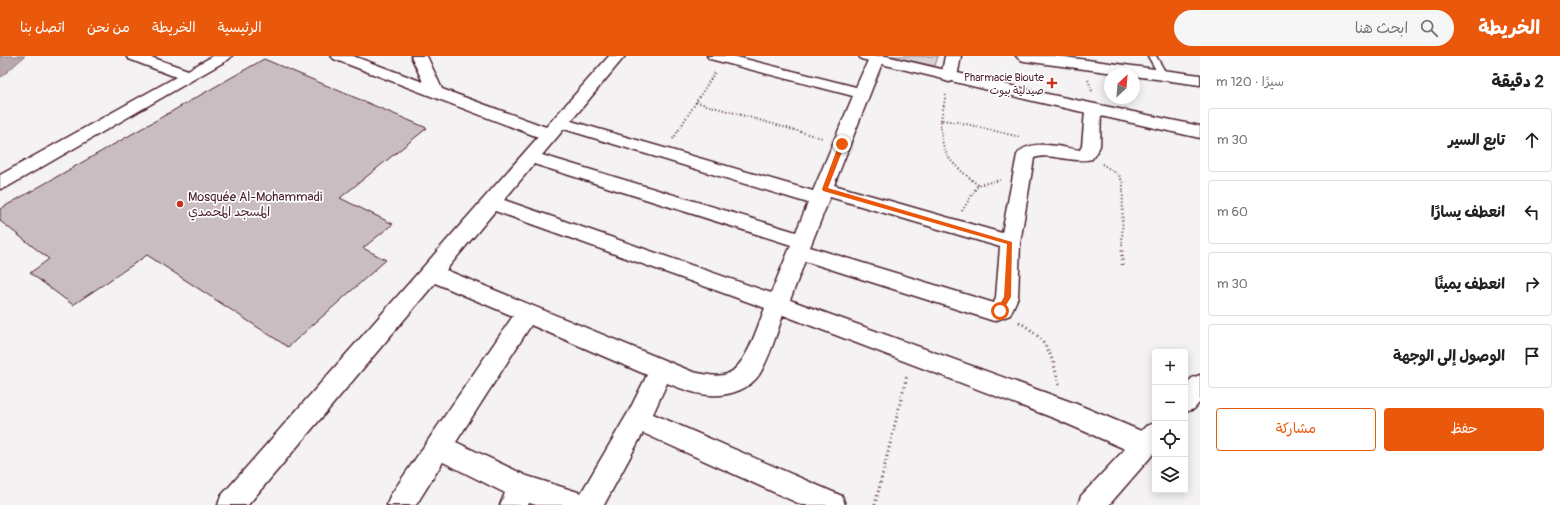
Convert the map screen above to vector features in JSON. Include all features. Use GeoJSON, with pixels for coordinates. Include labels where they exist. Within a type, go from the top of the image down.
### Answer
{"type":"FeatureCollection","features":[{"type":"Feature","properties":{"kind":"street"},"geometry":{"type":"LineString","coordinates":[[134,56],[189,76]]}},
{"type":"Feature","properties":{"kind":"street"},"geometry":{"type":"LineString","coordinates":[[0,183],[224,56]]}},
{"type":"Feature","properties":{"kind":"street"},"geometry":{"type":"LineString","coordinates":[[339,56],[435,91],[555,129],[664,154],[952,226],[1010,243]]}},
{"type":"Feature","properties":{"kind":"street"},"geometry":{"type":"LineString","coordinates":[[419,56],[435,91]]}},
{"type":"Feature","properties":{"kind":"street"},"geometry":{"type":"LineString","coordinates":[[231,505],[617,56]]}},
{"type":"Feature","properties":{"kind":"street"},"geometry":{"type":"LineString","coordinates":[[949,77],[954,56]]}},
{"type":"Feature","properties":{"kind":"street"},"geometry":{"type":"LineString","coordinates":[[1024,56],[1200,80]]}},
{"type":"Feature","properties":{"kind":"street"},"geometry":{"type":"LineString","coordinates":[[719,57],[861,93]]}},
{"type":"Feature","properties":{"kind":"street"},"geometry":{"type":"LineString","coordinates":[[430,272],[661,370],[700,385],[717,386],[739,379],[748,372],[755,359],[842,144],[861,93],[871,57],[1095,111],[1200,132]]}},
{"type":"Feature","properties":{"kind":"street"},"geometry":{"type":"LineString","coordinates":[[531,157],[994,312],[1000,311],[1007,297],[1010,243],[1026,154],[1030,151],[1042,151],[1076,156],[1086,155],[1091,146],[1095,111]]}},
{"type":"Feature","properties":{"kind":"street"},"geometry":{"type":"LineString","coordinates":[[490,202],[777,304],[1065,411],[1150,440],[1091,505]]}},
{"type":"Feature","properties":{"kind":"street"},"geometry":{"type":"LineString","coordinates":[[400,505],[527,313]]}},
{"type":"Feature","properties":{"kind":"street"},"geometry":{"type":"LineString","coordinates":[[589,505],[638,419],[661,370]]}},
{"type":"Feature","properties":{"kind":"street"},"geometry":{"type":"LineString","coordinates":[[1188,398],[1200,385]]}},
{"type":"Feature","properties":{"kind":"street"},"geometry":{"type":"LineString","coordinates":[[638,419],[832,505]]}},
{"type":"Feature","properties":{"kind":"street"},"geometry":{"type":"LineString","coordinates":[[439,447],[518,496],[577,505]]}},
{"type":"Feature","properties":{"kind":"lane"},"geometry":{"type":"LineString","coordinates":[[1152,56],[1163,75]]}},
{"type":"Feature","properties":{"kind":"path"},"geometry":{"type":"LineString","coordinates":[[664,154],[696,102],[719,57]]}},
{"type":"Feature","properties":{"kind":"path"},"geometry":{"type":"LineString","coordinates":[[1083,63],[1095,111]]}},
{"type":"Feature","properties":{"kind":"path"},"geometry":{"type":"LineString","coordinates":[[949,77],[941,120],[940,141],[947,158],[978,185]]}},
{"type":"Feature","properties":{"kind":"path"},"geometry":{"type":"LineString","coordinates":[[696,102],[842,144]]}},
{"type":"Feature","properties":{"kind":"path"},"geometry":{"type":"LineString","coordinates":[[941,120],[958,122],[1024,138]]}},
{"type":"Feature","properties":{"kind":"path"},"geometry":{"type":"LineString","coordinates":[[1086,155],[1115,172],[1121,178],[1123,218],[1122,265]]}},
{"type":"Feature","properties":{"kind":"path"},"geometry":{"type":"LineString","coordinates":[[952,226],[978,185],[1022,176]]}},
{"type":"Feature","properties":{"kind":"path"},"geometry":{"type":"LineString","coordinates":[[1000,311],[1032,329],[1043,339],[1053,358],[1065,411]]}},
{"type":"Feature","properties":{"kind":"path"},"geometry":{"type":"LineString","coordinates":[[875,505],[912,355]]}},
{"type":"Feature","properties":{"kind":"shaded area"},"geometry":{"type":"Polygon","coordinates":[[[0,56],[25,56],[0,78],[0,56]]]}},
{"type":"Feature","properties":{"kind":"shaded area"},"geometry":{"type":"Polygon","coordinates":[[[888,56],[938,56],[935,66],[888,56]]]}},
{"type":"Feature","properties":{"kind":"building","name":"Mosquée Al-Mohammadi المسجد المحمدي"},"geometry":{"type":"Polygon","coordinates":[[[264,59],[427,128],[340,198],[393,224],[363,248],[386,260],[288,347],[147,255],[73,305],[30,273],[49,259],[0,221],[0,209],[264,59]]]}},
{"type":"Feature","properties":{"kind":"place","name":"Pharmacie Bioute صيدلية بيوت"},"geometry":{"type":"Point","coordinates":[1052,83]}},
{"type":"Feature","properties":{"kind":"place","name":"Mosquée Al-Mohammadi المسجد المحمدي"},"geometry":{"type":"Point","coordinates":[180,204]}},
{"type":"Feature","properties":{"kind":"route"},"geometry":{"type":"LineString","coordinates":[[842,144],[825,189],[1010,243],[1007,297],[1000,311]]}}]}
